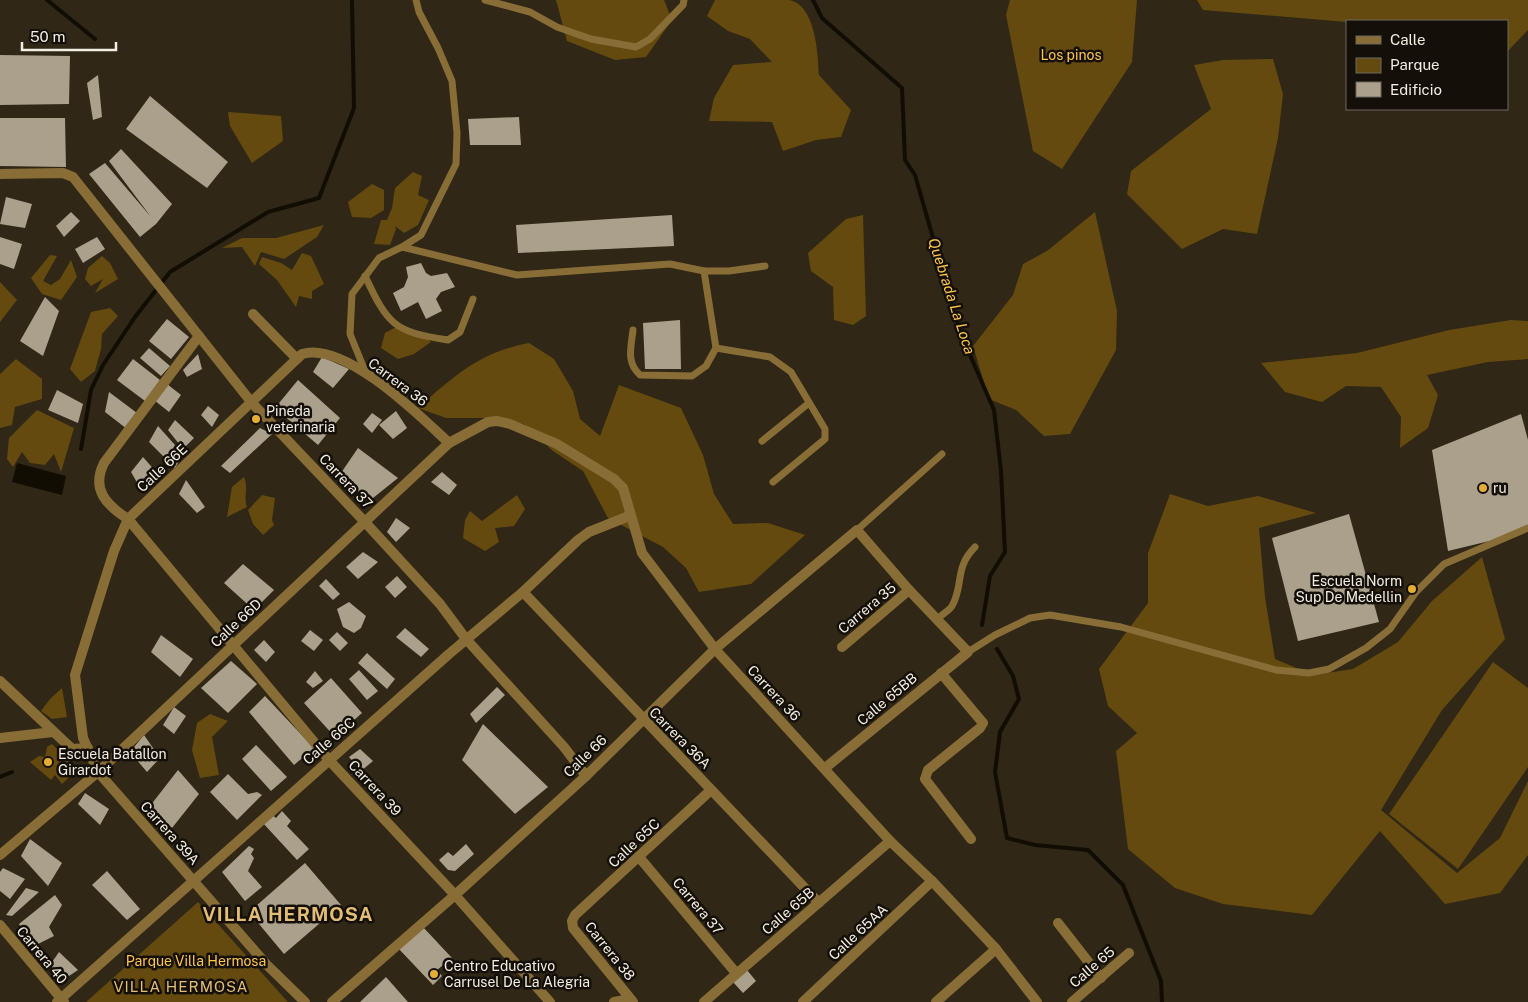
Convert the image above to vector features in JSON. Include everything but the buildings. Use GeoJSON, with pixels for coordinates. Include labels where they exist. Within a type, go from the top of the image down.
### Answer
{"type":"FeatureCollection","features":[{"type":"Feature","properties":{"kind":"street","name":"Carrera 37"},"geometry":{"type":"LineString","coordinates":[[0,174],[63,173],[73,177],[252,403],[440,604],[466,639],[564,747],[586,776]]}},
{"type":"Feature","properties":{"kind":"street"},"geometry":{"type":"LineString","coordinates":[[253,314],[297,359]]}},
{"type":"Feature","properties":{"kind":"street","name":"Carrera 39"},"geometry":{"type":"LineString","coordinates":[[199,336],[104,463],[98,474],[98,485],[114,510],[128,520],[329,760],[455,895],[550,1002]]}},
{"type":"Feature","properties":{"kind":"street","name":"Calle 66E"},"geometry":{"type":"LineString","coordinates":[[82,654],[114,551],[128,520],[302,354],[313,351],[324,353]]}},
{"type":"Feature","properties":{"kind":"street","name":"Carrera 36"},"geometry":{"type":"LineString","coordinates":[[324,353],[365,372],[401,398],[449,443]]}},
{"type":"Feature","properties":{"kind":"street","name":"Carrera 36"},"geometry":{"type":"LineString","coordinates":[[496,421],[510,424],[557,444],[614,479],[623,488],[629,516],[642,553],[715,649],[826,768],[890,841],[932,881],[996,950],[1037,1002]]}},
{"type":"Feature","properties":{"kind":"street","name":"Calle 66D"},"geometry":{"type":"LineString","coordinates":[[0,855],[98,772],[449,443],[488,422],[496,421]]}},
{"type":"Feature","properties":{"kind":"street","name":"Calle 66C"},"geometry":{"type":"LineString","coordinates":[[61,1001],[193,879],[466,639],[523,592],[578,540],[589,532],[629,516]]}},
{"type":"Feature","properties":{"kind":"street","name":"Carrera 35"},"geometry":{"type":"LineString","coordinates":[[857,530],[909,590],[968,652]]}},
{"type":"Feature","properties":{"kind":"street","name":"Calle 66"},"geometry":{"type":"LineString","coordinates":[[332,1002],[455,895],[586,776],[715,649],[857,530]]}},
{"type":"Feature","properties":{"kind":"street","name":"Carrera 35"},"geometry":{"type":"LineString","coordinates":[[842,647],[909,590]]}},
{"type":"Feature","properties":{"kind":"street","name":"Carrera 36A"},"geometry":{"type":"LineString","coordinates":[[523,592],[819,903]]}},
{"type":"Feature","properties":{"kind":"street","name":"Calle 65BB"},"geometry":{"type":"LineString","coordinates":[[826,768],[968,652]]}},
{"type":"Feature","properties":{"kind":"street","name":"Carrera 39A"},"geometry":{"type":"LineString","coordinates":[[82,654],[75,675],[79,714],[88,748],[98,772],[267,965],[305,1002]]}},
{"type":"Feature","properties":{"kind":"street"},"geometry":{"type":"LineString","coordinates":[[941,673],[983,723],[980,728],[928,770],[925,779],[970,839]]}},
{"type":"Feature","properties":{"kind":"street"},"geometry":{"type":"LineString","coordinates":[[0,681],[72,749],[88,748]]}},
{"type":"Feature","properties":{"kind":"street"},"geometry":{"type":"LineString","coordinates":[[0,738],[53,732]]}},
{"type":"Feature","properties":{"kind":"street","name":"Calle 65C"},"geometry":{"type":"LineString","coordinates":[[575,915],[711,790]]}},
{"type":"Feature","properties":{"kind":"street","name":"Calle 65B"},"geometry":{"type":"LineString","coordinates":[[704,1002],[890,841]]}},
{"type":"Feature","properties":{"kind":"street","name":"Carrera 37"},"geometry":{"type":"LineString","coordinates":[[639,857],[736,973]]}},
{"type":"Feature","properties":{"kind":"street","name":"Calle 65AA"},"geometry":{"type":"LineString","coordinates":[[802,1002],[932,881]]}},
{"type":"Feature","properties":{"kind":"street","name":"Carrera 38"},"geometry":{"type":"LineString","coordinates":[[575,915],[572,922],[573,928],[632,1000]]}},
{"type":"Feature","properties":{"kind":"street"},"geometry":{"type":"LineString","coordinates":[[1058,923],[1101,978]]}},
{"type":"Feature","properties":{"kind":"street","name":"Carrera 40"},"geometry":{"type":"LineString","coordinates":[[0,925],[61,1001]]}},
{"type":"Feature","properties":{"kind":"street"},"geometry":{"type":"LineString","coordinates":[[936,1002],[996,950]]}},
{"type":"Feature","properties":{"kind":"street","name":"Calle 65"},"geometry":{"type":"LineString","coordinates":[[1072,1002],[1130,953]]}},
{"type":"Feature","properties":{"kind":"street"},"geometry":{"type":"LineString","coordinates":[[614,1002],[632,1000]]}},
{"type":"Feature","properties":{"kind":"lane"},"geometry":{"type":"LineString","coordinates":[[365,372],[350,334],[352,294],[379,258],[402,247],[420,235],[456,164],[457,133],[452,82],[438,48],[419,12],[416,0]]}},
{"type":"Feature","properties":{"kind":"lane"},"geometry":{"type":"LineString","coordinates":[[485,0],[530,12],[557,27],[590,39],[636,47],[650,39],[683,5],[684,0]]}},
{"type":"Feature","properties":{"kind":"lane"},"geometry":{"type":"LineString","coordinates":[[402,247],[517,275],[670,264],[704,271],[729,271],[765,266]]}},
{"type":"Feature","properties":{"kind":"lane"},"geometry":{"type":"LineString","coordinates":[[633,330],[629,359],[632,368],[640,375],[692,376],[706,366],[716,348],[704,271]]}},
{"type":"Feature","properties":{"kind":"lane"},"geometry":{"type":"LineString","coordinates":[[365,276],[391,323],[415,336],[448,340],[460,332],[474,299]]}},
{"type":"Feature","properties":{"kind":"lane"},"geometry":{"type":"LineString","coordinates":[[716,348],[770,357],[790,372],[825,428],[824,439],[773,482]]}},
{"type":"Feature","properties":{"kind":"lane"},"geometry":{"type":"LineString","coordinates":[[762,441],[809,403]]}},
{"type":"Feature","properties":{"kind":"lane"},"geometry":{"type":"LineString","coordinates":[[857,530],[942,454]]}},
{"type":"Feature","properties":{"kind":"lane"},"geometry":{"type":"LineString","coordinates":[[968,652],[995,635],[1030,618],[1050,615],[1121,627],[1276,670],[1309,673],[1329,669],[1366,648],[1390,629],[1416,592],[1444,564],[1528,528]]}},
{"type":"Feature","properties":{"kind":"lane"},"geometry":{"type":"LineString","coordinates":[[937,620],[951,607],[957,592],[959,574],[966,556],[975,547]]}},
{"type":"Feature","properties":{"kind":"green space"},"geometry":{"type":"Polygon","coordinates":[[[556,0],[664,0],[672,20],[646,57],[615,60],[567,41],[556,0]]]}},
{"type":"Feature","properties":{"kind":"green space"},"geometry":{"type":"Polygon","coordinates":[[[715,0],[789,0],[798,4],[805,11],[814,32],[819,75],[851,110],[841,137],[816,140],[783,151],[772,122],[709,121],[714,98],[733,65],[772,62],[750,39],[728,31],[707,16],[715,0]]]}},
{"type":"Feature","properties":{"kind":"green space","name":"Los pinos"},"geometry":{"type":"Polygon","coordinates":[[[1010,0],[1137,0],[1132,62],[1062,169],[1033,151],[1006,15],[1010,0]]]}},
{"type":"Feature","properties":{"kind":"green space"},"geometry":{"type":"Polygon","coordinates":[[[1197,0],[1528,0],[1528,30],[1508,51],[1508,20],[1346,20],[1346,22],[1203,10],[1197,0]]]}},
{"type":"Feature","properties":{"kind":"green space"},"geometry":{"type":"Polygon","coordinates":[[[1273,59],[1283,94],[1278,138],[1257,234],[1223,229],[1182,249],[1127,194],[1131,171],[1211,109],[1194,65],[1223,60],[1273,59]]]}},
{"type":"Feature","properties":{"kind":"green space"},"geometry":{"type":"Polygon","coordinates":[[[228,112],[281,116],[283,141],[252,163],[230,126],[228,112]]]}},
{"type":"Feature","properties":{"kind":"green space"},"geometry":{"type":"Polygon","coordinates":[[[413,172],[422,176],[418,195],[429,200],[418,225],[404,233],[395,226],[396,229],[390,245],[374,244],[381,220],[387,220],[392,208],[395,188],[413,172]]]}},
{"type":"Feature","properties":{"kind":"green space"},"geometry":{"type":"Polygon","coordinates":[[[372,184],[384,190],[384,210],[371,218],[352,217],[348,202],[372,184]]]}},
{"type":"Feature","properties":{"kind":"green space"},"geometry":{"type":"Polygon","coordinates":[[[1095,212],[1117,311],[1116,350],[1070,434],[1044,436],[1016,410],[989,399],[973,346],[1013,295],[1023,264],[1047,251],[1095,212]]]}},
{"type":"Feature","properties":{"kind":"green space"},"geometry":{"type":"Polygon","coordinates":[[[863,215],[866,316],[853,325],[834,320],[833,287],[811,271],[808,253],[846,219],[863,215]]]}},
{"type":"Feature","properties":{"kind":"green space"},"geometry":{"type":"Polygon","coordinates":[[[324,225],[317,237],[284,259],[261,252],[255,266],[242,247],[222,248],[242,238],[276,238],[324,225]]]}},
{"type":"Feature","properties":{"kind":"green space"},"geometry":{"type":"Polygon","coordinates":[[[302,253],[311,256],[324,284],[312,291],[312,299],[299,296],[296,307],[277,280],[259,264],[262,257],[281,263],[292,270],[302,253]]]}},
{"type":"Feature","properties":{"kind":"green space"},"geometry":{"type":"Polygon","coordinates":[[[50,255],[57,256],[43,281],[51,285],[60,279],[71,260],[77,277],[61,300],[42,294],[31,278],[50,255]]]}},
{"type":"Feature","properties":{"kind":"green space"},"geometry":{"type":"Polygon","coordinates":[[[102,256],[110,263],[118,279],[95,293],[103,279],[91,286],[85,279],[88,268],[102,256]]]}},
{"type":"Feature","properties":{"kind":"green space"},"geometry":{"type":"Polygon","coordinates":[[[0,282],[17,300],[0,322],[0,282]]]}},
{"type":"Feature","properties":{"kind":"green space"},"geometry":{"type":"Polygon","coordinates":[[[110,308],[118,316],[102,334],[101,349],[95,371],[81,382],[70,369],[91,312],[110,308]]]}},
{"type":"Feature","properties":{"kind":"green space"},"geometry":{"type":"Polygon","coordinates":[[[1511,320],[1528,321],[1528,359],[1488,362],[1427,375],[1438,395],[1428,428],[1400,448],[1401,417],[1381,387],[1346,386],[1322,402],[1285,392],[1261,363],[1357,353],[1449,330],[1511,320]]]}},
{"type":"Feature","properties":{"kind":"green space"},"geometry":{"type":"Polygon","coordinates":[[[398,326],[421,332],[431,342],[414,354],[398,359],[381,348],[385,333],[398,326]]]}},
{"type":"Feature","properties":{"kind":"green space"},"geometry":{"type":"Polygon","coordinates":[[[529,343],[554,359],[573,391],[580,419],[600,436],[619,385],[681,408],[703,455],[714,494],[733,524],[768,523],[805,535],[751,584],[699,592],[686,568],[663,547],[608,518],[583,471],[553,451],[524,424],[485,418],[446,418],[418,408],[456,376],[482,359],[496,352],[529,343]]]}},
{"type":"Feature","properties":{"kind":"green space"},"geometry":{"type":"Polygon","coordinates":[[[16,359],[42,379],[42,399],[15,407],[12,425],[0,428],[0,374],[16,359]]]}},
{"type":"Feature","properties":{"kind":"green space"},"geometry":{"type":"Polygon","coordinates":[[[37,410],[74,428],[61,472],[54,454],[45,465],[30,463],[22,452],[13,467],[7,459],[9,438],[37,410]]]}},
{"type":"Feature","properties":{"kind":"green space"},"geometry":{"type":"Polygon","coordinates":[[[244,477],[247,507],[227,517],[232,487],[244,477]]]}},
{"type":"Feature","properties":{"kind":"green space"},"geometry":{"type":"Polygon","coordinates":[[[1170,494],[1208,506],[1258,496],[1316,513],[1259,528],[1265,597],[1275,659],[1313,675],[1353,669],[1398,642],[1432,601],[1482,557],[1505,639],[1442,710],[1381,810],[1457,873],[1500,838],[1528,781],[1528,855],[1500,893],[1445,904],[1380,831],[1312,915],[1223,904],[1175,888],[1128,849],[1116,751],[1137,733],[1108,706],[1099,669],[1148,603],[1148,553],[1170,494]]]}},
{"type":"Feature","properties":{"kind":"green space"},"geometry":{"type":"Polygon","coordinates":[[[262,495],[275,498],[272,520],[274,525],[263,535],[253,524],[248,510],[262,495]]]}},
{"type":"Feature","properties":{"kind":"green space"},"geometry":{"type":"Polygon","coordinates":[[[517,495],[525,509],[514,526],[495,528],[499,542],[485,551],[463,538],[465,520],[470,511],[482,521],[517,495]]]}},
{"type":"Feature","properties":{"kind":"green space"},"geometry":{"type":"Polygon","coordinates":[[[1493,662],[1528,688],[1528,767],[1458,869],[1389,814],[1493,662]]]}},
{"type":"Feature","properties":{"kind":"green space"},"geometry":{"type":"Polygon","coordinates":[[[62,688],[67,717],[52,719],[41,711],[62,688]]]}},
{"type":"Feature","properties":{"kind":"green space"},"geometry":{"type":"Polygon","coordinates":[[[210,714],[228,721],[212,737],[219,775],[200,778],[192,750],[197,723],[210,714]]]}},
{"type":"Feature","properties":{"kind":"green space"},"geometry":{"type":"Polygon","coordinates":[[[52,744],[78,769],[62,784],[55,775],[51,780],[30,762],[39,756],[45,757],[47,747],[52,744]]]}},
{"type":"Feature","properties":{"kind":"green space","name":"Parque Villa Hermosa"},"geometry":{"type":"Polygon","coordinates":[[[198,902],[288,1002],[86,1002],[198,902]]]}},
{"type":"Feature","properties":{"kind":"shaded area"},"geometry":{"type":"Polygon","coordinates":[[[17,463],[66,476],[62,495],[12,482],[17,463]]]}},
{"type":"Feature","properties":{"kind":"waterway"},"geometry":{"type":"LineString","coordinates":[[47,0],[95,39]]}},
{"type":"Feature","properties":{"kind":"waterway"},"geometry":{"type":"LineString","coordinates":[[81,449],[91,390],[103,365],[135,317],[170,272],[268,212],[319,198],[354,108],[352,0]]}},
{"type":"Feature","properties":{"kind":"waterway","name":"Quebrada La Loca"},"geometry":{"type":"LineString","coordinates":[[813,0],[822,18],[902,88],[905,160],[915,175],[960,332],[994,410],[1001,471],[1005,552],[990,576],[982,625]]}},
{"type":"Feature","properties":{"kind":"waterway","name":"Quebrada La Loca"},"geometry":{"type":"LineString","coordinates":[[997,649],[1013,676],[1019,699],[1000,732],[995,772],[1007,838],[1035,845],[1088,850],[1123,885],[1161,981],[1162,1002]]}},
{"type":"Feature","properties":{"kind":"waterway"},"geometry":{"type":"LineString","coordinates":[[0,777],[12,772]]}},
{"type":"Feature","properties":{"kind":"place","name":"Pineda veterinaria"},"geometry":{"type":"Point","coordinates":[256,419]}},
{"type":"Feature","properties":{"kind":"place","name":"ru"},"geometry":{"type":"Point","coordinates":[1483,488]}},
{"type":"Feature","properties":{"kind":"place","name":"Escuela Norm Sup De Medellin"},"geometry":{"type":"Point","coordinates":[1412,589]}},
{"type":"Feature","properties":{"kind":"place","name":"Escuela Batallon Girardot"},"geometry":{"type":"Point","coordinates":[48,762]}},
{"type":"Feature","properties":{"kind":"place","name":"Centro Educativo Carrusel De La Alegria"},"geometry":{"type":"Point","coordinates":[434,974]}},
{"type":"Feature","properties":{"kind":"district","name":"VILLA HERMOSA"},"geometry":{"type":"Point","coordinates":[288,914]}},
{"type":"Feature","properties":{"kind":"district","name":"VILLA HERMOSA"},"geometry":{"type":"Point","coordinates":[181,986]}}]}
